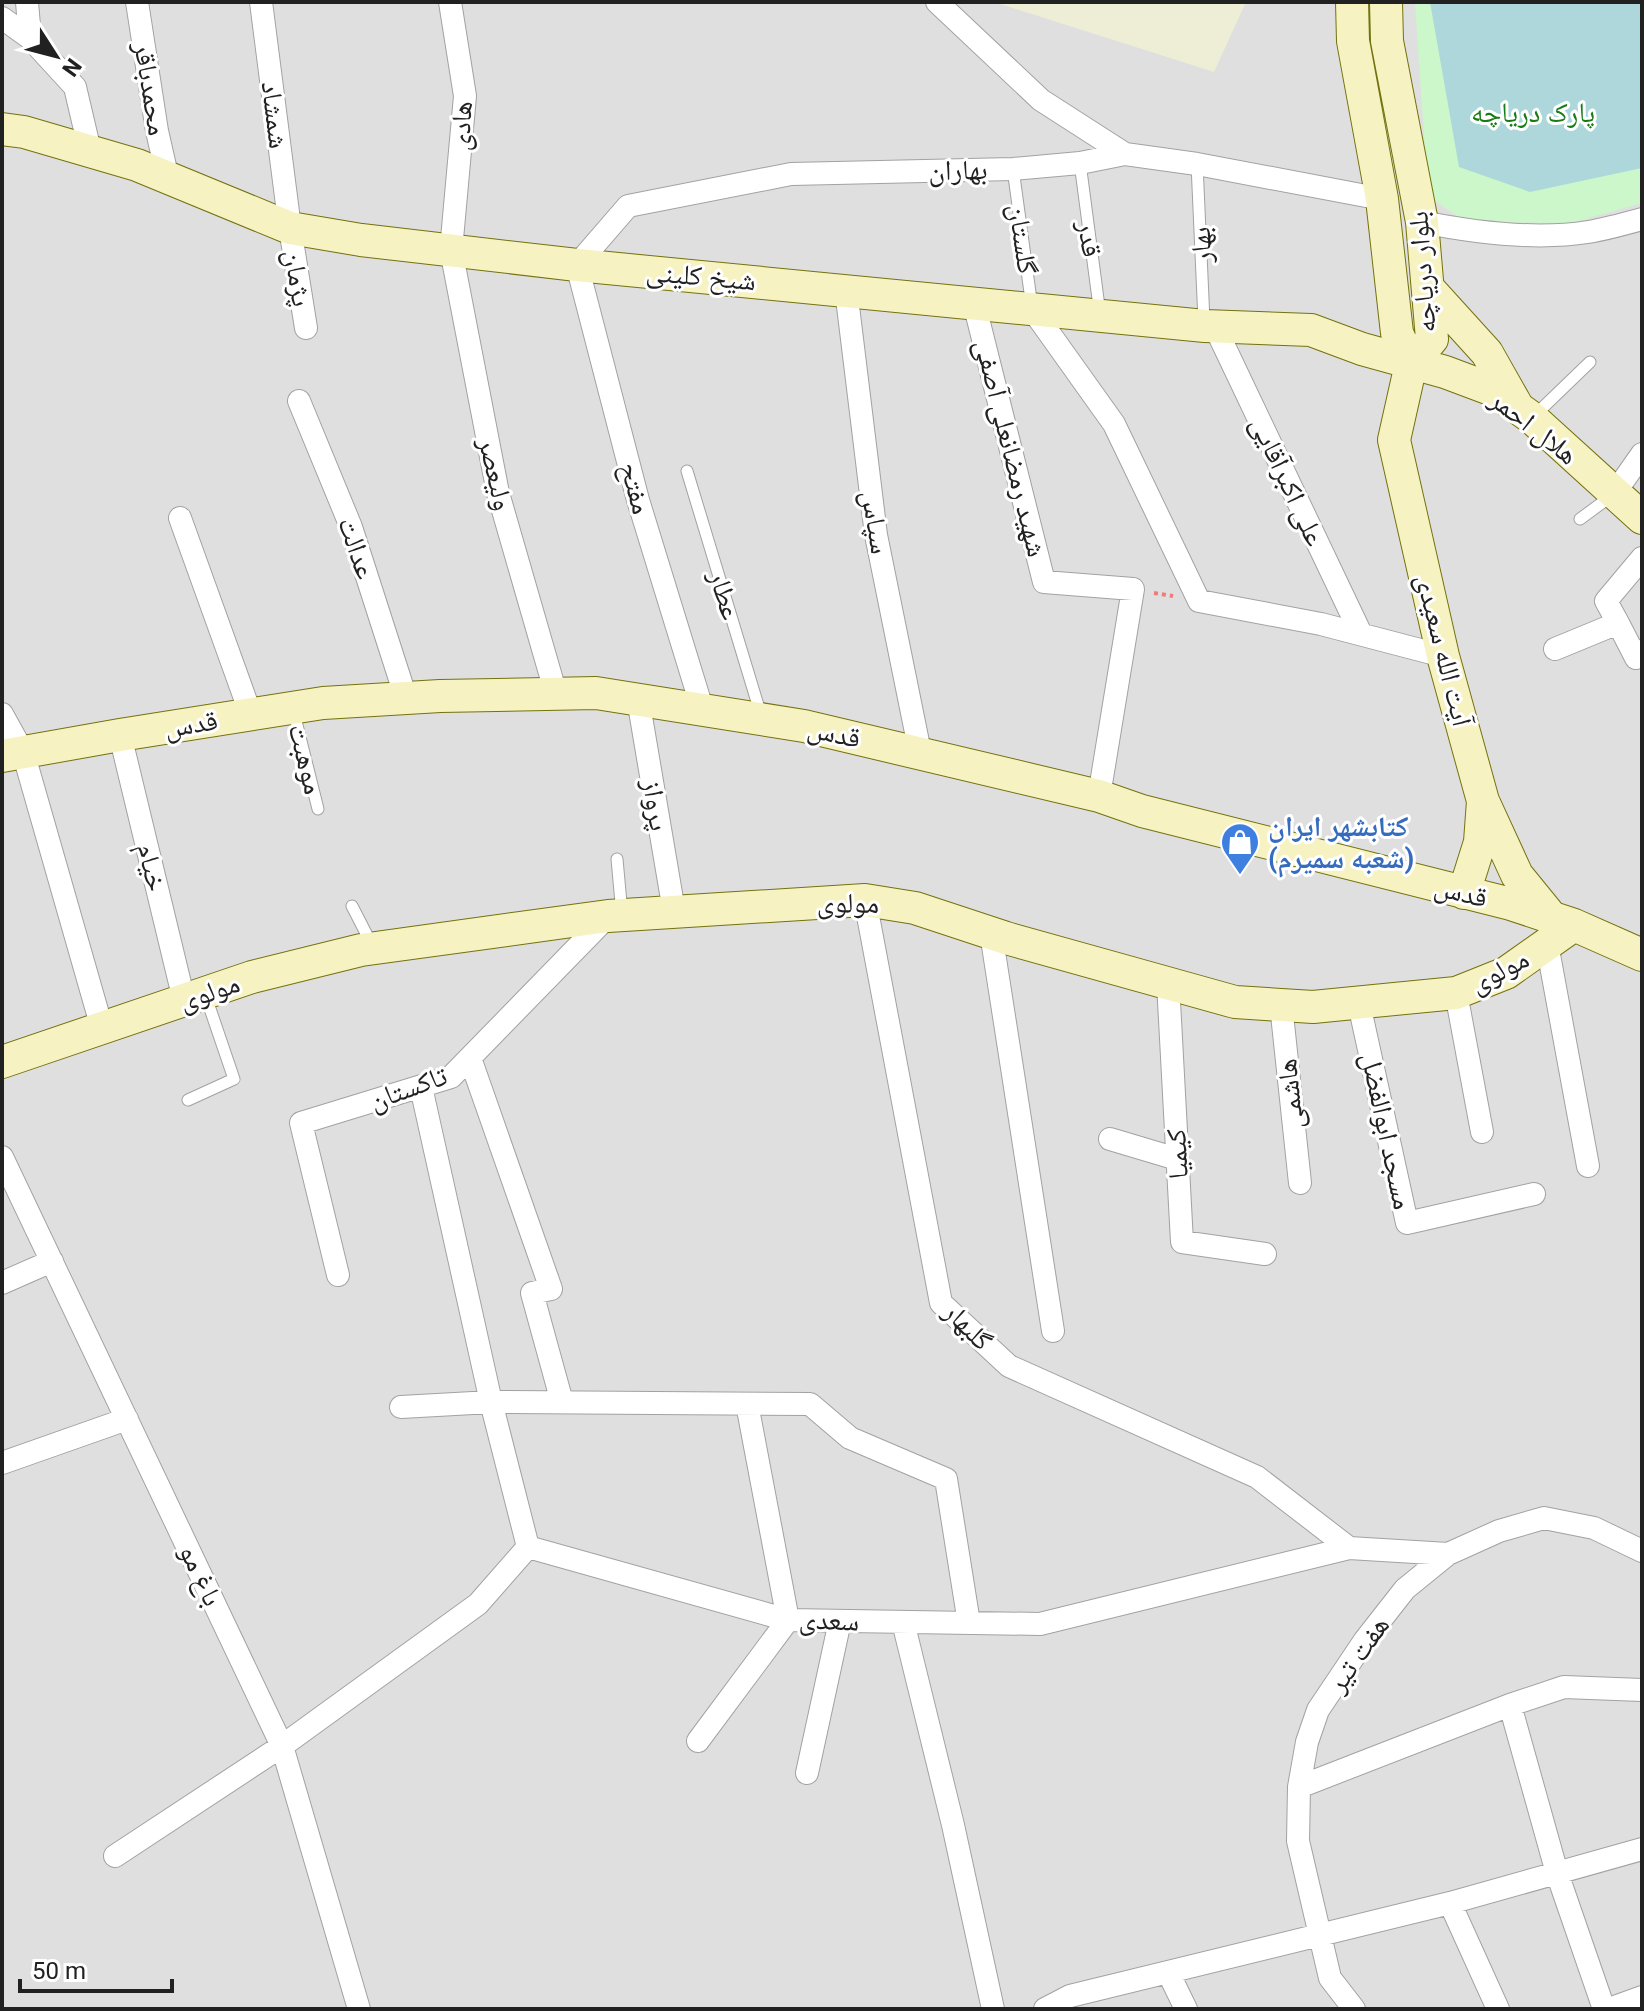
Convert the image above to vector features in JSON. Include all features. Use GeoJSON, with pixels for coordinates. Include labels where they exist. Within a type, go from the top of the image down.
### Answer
{"type":"FeatureCollection","features":[{"type":"Feature","properties":{"kind":"street"},"geometry":{"type":"LineString","coordinates":[[27,2],[30,38]]}},
{"type":"Feature","properties":{"kind":"street","name":"محمدباقر"},"geometry":{"type":"LineString","coordinates":[[137,2],[167,175]]}},
{"type":"Feature","properties":{"kind":"street","name":"شمشاد"},"geometry":{"type":"LineString","coordinates":[[261,2],[290,228]]}},
{"type":"Feature","properties":{"kind":"street","name":"هادی"},"geometry":{"type":"LineString","coordinates":[[450,2],[465,96],[451,250]]}},
{"type":"Feature","properties":{"kind":"street"},"geometry":{"type":"LineString","coordinates":[[937,2],[1041,100],[1125,154],[1197,164],[1382,199]]}},
{"type":"Feature","properties":{"kind":"street","name":"بلوار دریاچه"},"geometry":{"type":"LineString","coordinates":[[1352,2],[1353,41],[1382,199],[1397,333],[1411,364],[1432,339],[1422,222],[1387,41],[1386,2]]}},
{"type":"Feature","properties":{"kind":"street"},"geometry":{"type":"LineString","coordinates":[[2,18],[30,38],[75,87],[90,151]]}},
{"type":"Feature","properties":{"kind":"street","name":"شیخ کلینی"},"geometry":{"type":"LineString","coordinates":[[2,129],[24,132],[167,175],[290,228],[577,265],[1210,326],[1311,330],[1411,364]]}},
{"type":"Feature","properties":{"kind":"street","name":"بهاران"},"geometry":{"type":"LineString","coordinates":[[577,265],[628,206],[791,174],[1013,169],[1080,163],[1125,154]]}},
{"type":"Feature","properties":{"kind":"street"},"geometry":{"type":"LineString","coordinates":[[1422,222],[1460,230],[1533,234],[1587,232],[1642,219]]}},
{"type":"Feature","properties":{"kind":"street","name":"پژمان"},"geometry":{"type":"LineString","coordinates":[[290,228],[306,328]]}},
{"type":"Feature","properties":{"kind":"street","name":"ولیعصر"},"geometry":{"type":"LineString","coordinates":[[451,250],[498,493],[556,694]]}},
{"type":"Feature","properties":{"kind":"street","name":"مفتح"},"geometry":{"type":"LineString","coordinates":[[577,265],[638,500],[702,708]]}},
{"type":"Feature","properties":{"kind":"street"},"geometry":{"type":"LineString","coordinates":[[1428,288],[1487,353],[1526,413]]}},
{"type":"Feature","properties":{"kind":"street","name":"سپاس"},"geometry":{"type":"LineString","coordinates":[[846,290],[876,535],[920,752]]}},
{"type":"Feature","properties":{"kind":"street","name":"شهید رمضانعلی آصفی"},"geometry":{"type":"LineString","coordinates":[[974,303],[1044,582],[1133,589]]}},
{"type":"Feature","properties":{"kind":"street"},"geometry":{"type":"LineString","coordinates":[[1032,309],[1114,424],[1199,601],[1321,624],[1443,656]]}},
{"type":"Feature","properties":{"kind":"street","name":"علی اکبرآقایی"},"geometry":{"type":"LineString","coordinates":[[1210,326],[1361,634]]}},
{"type":"Feature","properties":{"kind":"street","name":"هلال احمر"},"geometry":{"type":"LineString","coordinates":[[1411,364],[1445,372],[1493,390],[1526,413],[1642,518]]}},
{"type":"Feature","properties":{"kind":"street","name":"آیت الله سعیدی"},"geometry":{"type":"LineString","coordinates":[[1411,364],[1394,440],[1443,656],[1483,801],[1517,875],[1558,929]]}},
{"type":"Feature","properties":{"kind":"street","name":"عدالت"},"geometry":{"type":"LineString","coordinates":[[299,401],[351,527],[406,698]]}},
{"type":"Feature","properties":{"kind":"street"},"geometry":{"type":"LineString","coordinates":[[1614,494],[1642,454]]}},
{"type":"Feature","properties":{"kind":"street"},"geometry":{"type":"LineString","coordinates":[[180,518],[251,715]]}},
{"type":"Feature","properties":{"kind":"street"},"geometry":{"type":"LineString","coordinates":[[1642,558],[1606,601],[1636,658],[1642,651]]}},
{"type":"Feature","properties":{"kind":"street"},"geometry":{"type":"LineString","coordinates":[[1099,796],[1133,589]]}},
{"type":"Feature","properties":{"kind":"street"},"geometry":{"type":"LineString","coordinates":[[1555,649],[1618,623]]}},
{"type":"Feature","properties":{"kind":"street","name":"قدس"},"geometry":{"type":"LineString","coordinates":[[12,754],[323,703],[596,693],[763,718],[1099,796],[1142,811],[1511,904],[1558,929],[1642,955]]}},
{"type":"Feature","properties":{"kind":"street","name":"پرواز"},"geometry":{"type":"LineString","coordinates":[[638,699],[674,911]]}},
{"type":"Feature","properties":{"kind":"street"},"geometry":{"type":"LineString","coordinates":[[2,714],[12,754],[102,1028]]}},
{"type":"Feature","properties":{"kind":"street","name":"خیام"},"geometry":{"type":"LineString","coordinates":[[120,735],[194,997]]}},
{"type":"Feature","properties":{"kind":"street"},"geometry":{"type":"LineString","coordinates":[[1464,893],[1480,842],[1483,801]]}},
{"type":"Feature","properties":{"kind":"street","name":"مولوی"},"geometry":{"type":"LineString","coordinates":[[2,1062],[252,977],[373,948],[615,915],[865,900],[915,908],[991,933],[1235,1002],[1313,1007],[1456,993],[1506,973],[1558,929]]}},
{"type":"Feature","properties":{"kind":"street","name":"گلبهار"},"geometry":{"type":"LineString","coordinates":[[865,900],[941,1303],[1009,1366],[1257,1477],[1349,1548]]}},
{"type":"Feature","properties":{"kind":"street","name":"تاکستان"},"geometry":{"type":"LineString","coordinates":[[338,1275],[301,1123],[451,1077],[615,915]]}},
{"type":"Feature","properties":{"kind":"street"},"geometry":{"type":"LineString","coordinates":[[1558,929],[1588,1166]]}},
{"type":"Feature","properties":{"kind":"street"},"geometry":{"type":"LineString","coordinates":[[991,933],[1053,1331]]}},
{"type":"Feature","properties":{"kind":"street","name":"کیمیا"},"geometry":{"type":"LineString","coordinates":[[1168,983],[1182,1242],[1265,1254]]}},
{"type":"Feature","properties":{"kind":"street"},"geometry":{"type":"LineString","coordinates":[[1456,993],[1482,1132]]}},
{"type":"Feature","properties":{"kind":"street","name":"مسجد ابوالفضل"},"geometry":{"type":"LineString","coordinates":[[1359,1004],[1407,1223],[1534,1194]]}},
{"type":"Feature","properties":{"kind":"street","name":"هاشمی"},"geometry":{"type":"LineString","coordinates":[[1281,1005],[1300,1183]]}},
{"type":"Feature","properties":{"kind":"street"},"geometry":{"type":"LineString","coordinates":[[470,1058],[551,1289],[532,1293],[562,1402]]}},
{"type":"Feature","properties":{"kind":"street"},"geometry":{"type":"LineString","coordinates":[[115,1856],[282,1746],[478,1604],[528,1547],[491,1402],[421,1087]]}},
{"type":"Feature","properties":{"kind":"street"},"geometry":{"type":"LineString","coordinates":[[1110,1139],[1177,1159]]}},
{"type":"Feature","properties":{"kind":"street","name":"باغ مو"},"geometry":{"type":"LineString","coordinates":[[2,1157],[282,1746],[359,2009]]}},
{"type":"Feature","properties":{"kind":"street"},"geometry":{"type":"LineString","coordinates":[[2,1283],[52,1261]]}},
{"type":"Feature","properties":{"kind":"street"},"geometry":{"type":"LineString","coordinates":[[401,1407],[491,1402],[810,1404],[850,1438],[946,1479],[969,1623]]}},
{"type":"Feature","properties":{"kind":"street"},"geometry":{"type":"LineString","coordinates":[[698,1741],[788,1620],[747,1404]]}},
{"type":"Feature","properties":{"kind":"street"},"geometry":{"type":"LineString","coordinates":[[2,1463],[127,1419]]}},
{"type":"Feature","properties":{"kind":"street","name":"هفت تیر"},"geometry":{"type":"LineString","coordinates":[[1354,2009],[1330,1978],[1298,1841],[1299,1787],[1307,1742],[1318,1710],[1365,1640],[1405,1589],[1448,1554],[1499,1531],[1544,1518],[1594,1528],[1642,1551]]}},
{"type":"Feature","properties":{"kind":"street","name":"سعدی"},"geometry":{"type":"LineString","coordinates":[[528,1547],[788,1620],[1040,1624],[1349,1548],[1448,1554]]}},
{"type":"Feature","properties":{"kind":"street"},"geometry":{"type":"LineString","coordinates":[[807,1773],[840,1621]]}},
{"type":"Feature","properties":{"kind":"street"},"geometry":{"type":"LineString","coordinates":[[903,1622],[953,1825],[993,2009]]}},
{"type":"Feature","properties":{"kind":"street"},"geometry":{"type":"LineString","coordinates":[[1299,1787],[1564,1687],[1642,1690]]}},
{"type":"Feature","properties":{"kind":"street"},"geometry":{"type":"LineString","coordinates":[[1510,1705],[1557,1873],[1606,2009],[1642,1997]]}},
{"type":"Feature","properties":{"kind":"street"},"geometry":{"type":"LineString","coordinates":[[1045,2009],[1168,1972],[1450,1903],[1642,1849]]}},
{"type":"Feature","properties":{"kind":"street"},"geometry":{"type":"LineString","coordinates":[[1450,1903],[1498,2009]]}},
{"type":"Feature","properties":{"kind":"street"},"geometry":{"type":"LineString","coordinates":[[1168,1972],[1186,2009]]}},
{"type":"Feature","properties":{"kind":"lane","name":"قدر"},"geometry":{"type":"LineString","coordinates":[[1080,163],[1101,314]]}},
{"type":"Feature","properties":{"kind":"lane","name":"بهار"},"geometry":{"type":"LineString","coordinates":[[1197,164],[1210,326]]}},
{"type":"Feature","properties":{"kind":"lane","name":"گلستان"},"geometry":{"type":"LineString","coordinates":[[1013,169],[1032,309]]}},
{"type":"Feature","properties":{"kind":"lane"},"geometry":{"type":"LineString","coordinates":[[1526,413],[1590,362]]}},
{"type":"Feature","properties":{"kind":"lane","name":"عطار"},"geometry":{"type":"LineString","coordinates":[[687,471],[763,718]]}},
{"type":"Feature","properties":{"kind":"lane"},"geometry":{"type":"LineString","coordinates":[[1580,519],[1614,494]]}},
{"type":"Feature","properties":{"kind":"lane","name":"موهبت"},"geometry":{"type":"LineString","coordinates":[[293,708],[318,809]]}},
{"type":"Feature","properties":{"kind":"lane"},"geometry":{"type":"LineString","coordinates":[[615,915],[617,859]]}},
{"type":"Feature","properties":{"kind":"lane"},"geometry":{"type":"LineString","coordinates":[[352,906],[373,948]]}},
{"type":"Feature","properties":{"kind":"lane"},"geometry":{"type":"LineString","coordinates":[[188,1100],[234,1079],[194,997]]}},
{"type":"Feature","properties":{"kind":"path"},"geometry":{"type":"LineString","coordinates":[[1133,589],[1199,601]]}},
{"type":"Feature","properties":{"kind":"shaded area"},"geometry":{"type":"Polygon","coordinates":[[[2,2],[1642,2],[1642,2009],[2,2009],[2,2]]]}},
{"type":"Feature","properties":{"kind":"green space"},"geometry":{"type":"Polygon","coordinates":[[[994,2],[1246,2],[1214,72],[994,2]]]}},
{"type":"Feature","properties":{"kind":"green space","name":"پارک دریاچه"},"geometry":{"type":"Polygon","coordinates":[[[1415,2],[1642,2],[1642,203],[1571,223],[1466,222],[1428,196],[1415,2]]]}},
{"type":"Feature","properties":{"kind":"water","name":"پارک دریاچه"},"geometry":{"type":"Polygon","coordinates":[[[1430,2],[1642,2],[1642,168],[1530,192],[1459,167],[1430,2]]]}},
{"type":"Feature","properties":{"kind":"place","name":"کتابشهر ایران (شعبه سمیرم)"},"geometry":{"type":"Point","coordinates":[1240,876]}}]}
